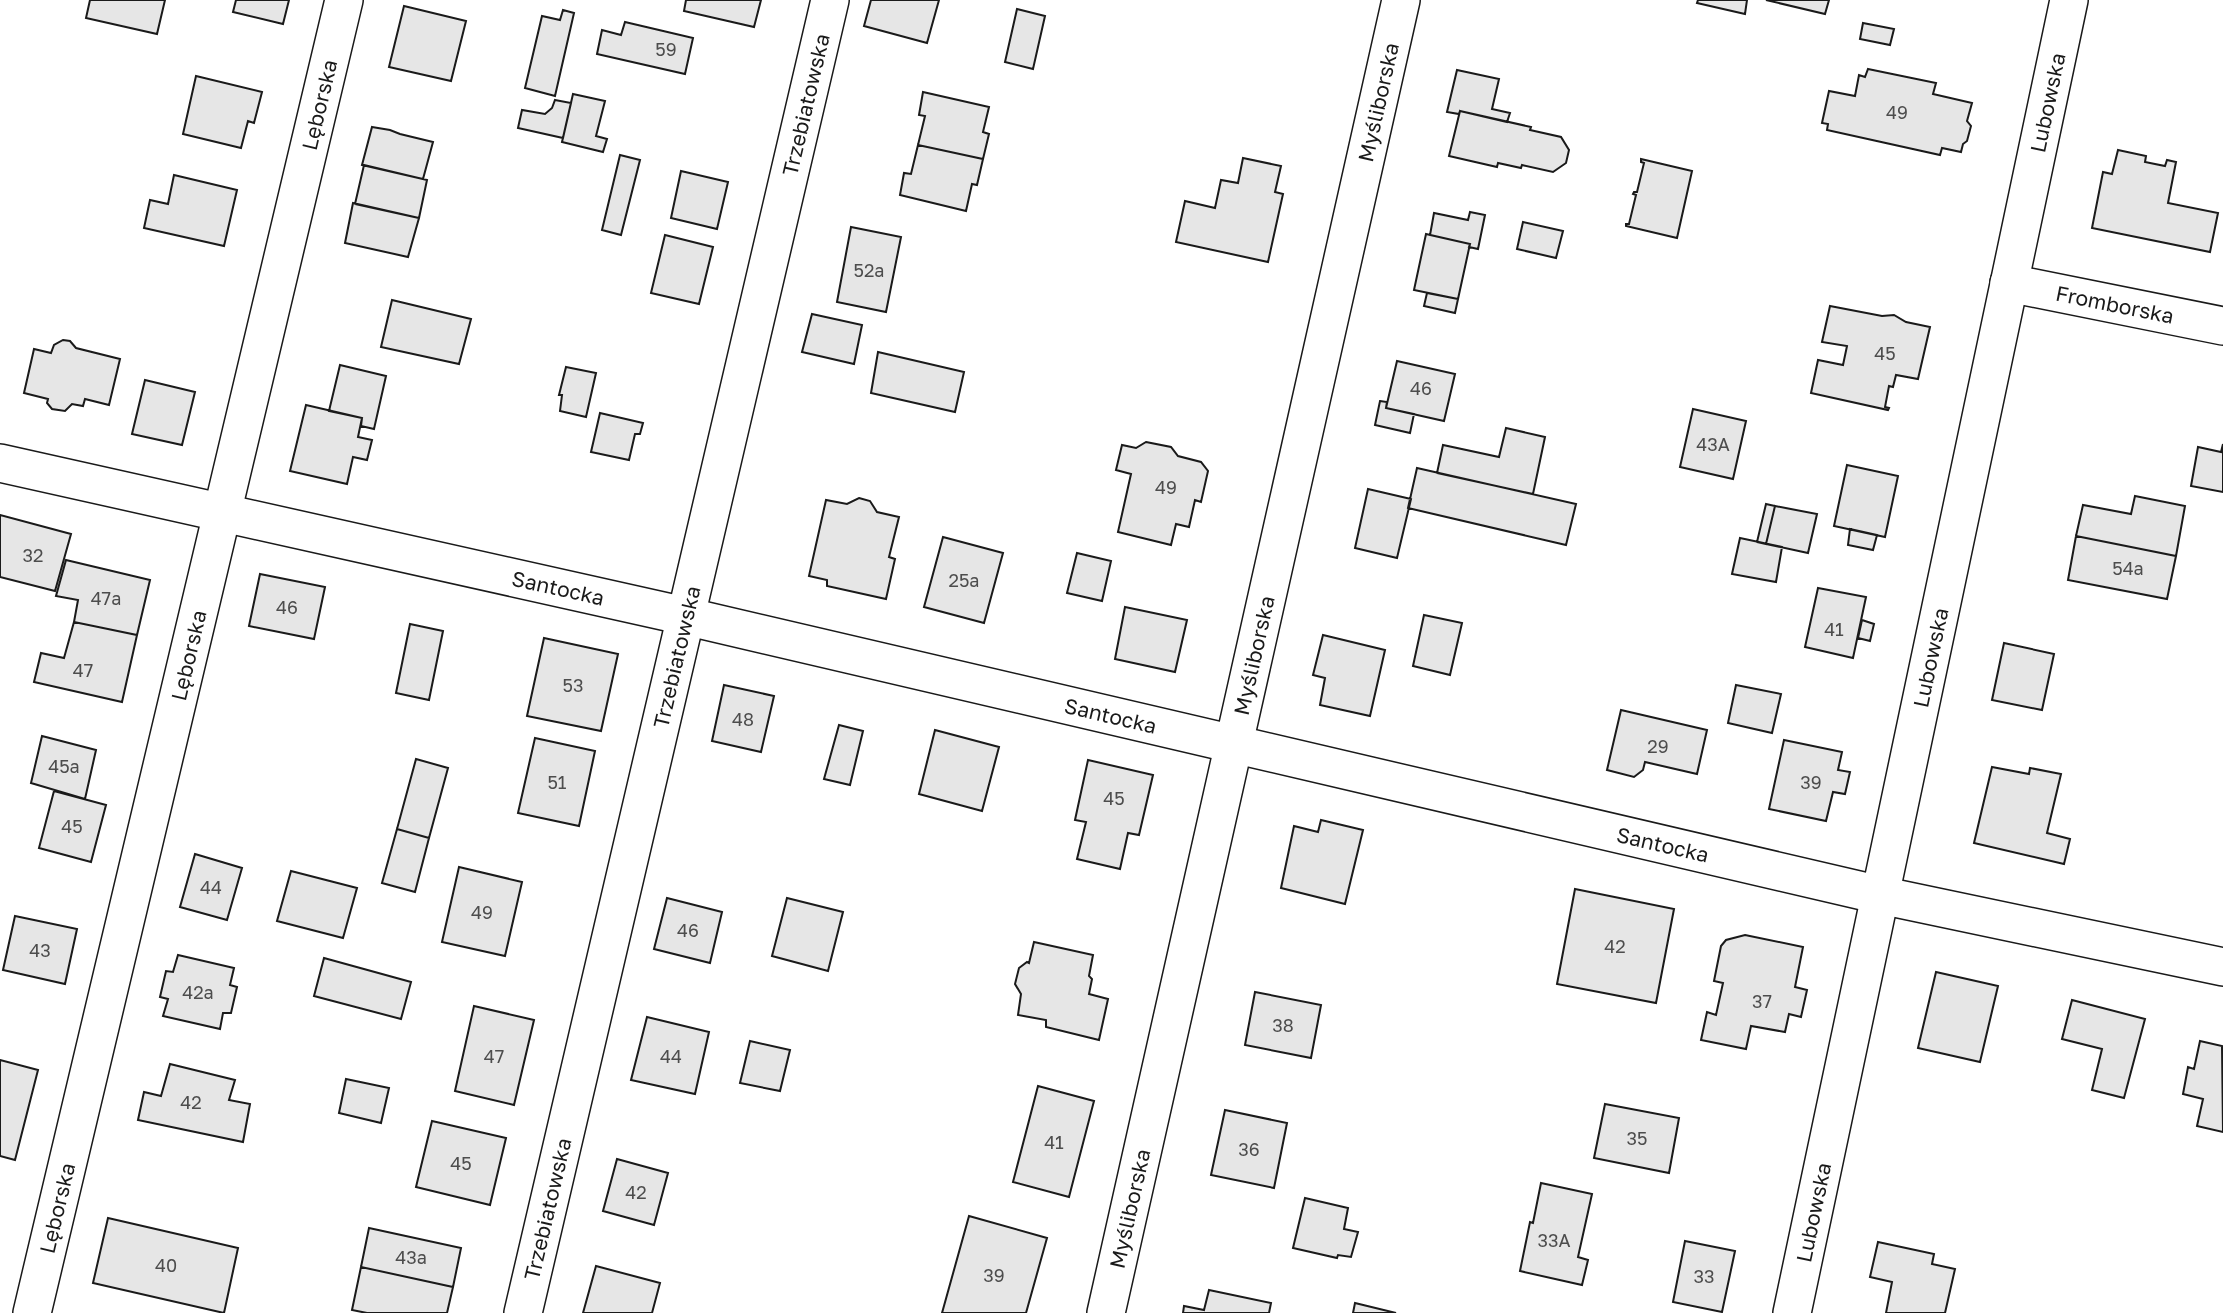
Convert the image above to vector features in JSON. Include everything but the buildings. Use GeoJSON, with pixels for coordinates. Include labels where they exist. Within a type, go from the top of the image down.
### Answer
{"type":"FeatureCollection","features":[{"type":"Feature","properties":{"kind":"street","name":"Lęborska"},"geometry":{"type":"LineString","coordinates":[[32,1313],[344,0]]}},
{"type":"Feature","properties":{"kind":"street","name":"Trzebiatowska"},"geometry":{"type":"LineString","coordinates":[[523,1313],[830,0]]}},
{"type":"Feature","properties":{"kind":"street","name":"Myśliborska"},"geometry":{"type":"LineString","coordinates":[[1106,1313],[1401,0]]}},
{"type":"Feature","properties":{"kind":"street","name":"Lubowska"},"geometry":{"type":"LineString","coordinates":[[1792,1313],[2069,0]]}},
{"type":"Feature","properties":{"kind":"street","name":"Fromborska"},"geometry":{"type":"LineString","coordinates":[[2009,283],[2223,326]]}},
{"type":"Feature","properties":{"kind":"street","name":"Santocka"},"geometry":{"type":"LineString","coordinates":[[0,464],[685,616],[1880,895],[2223,967]]}}]}
